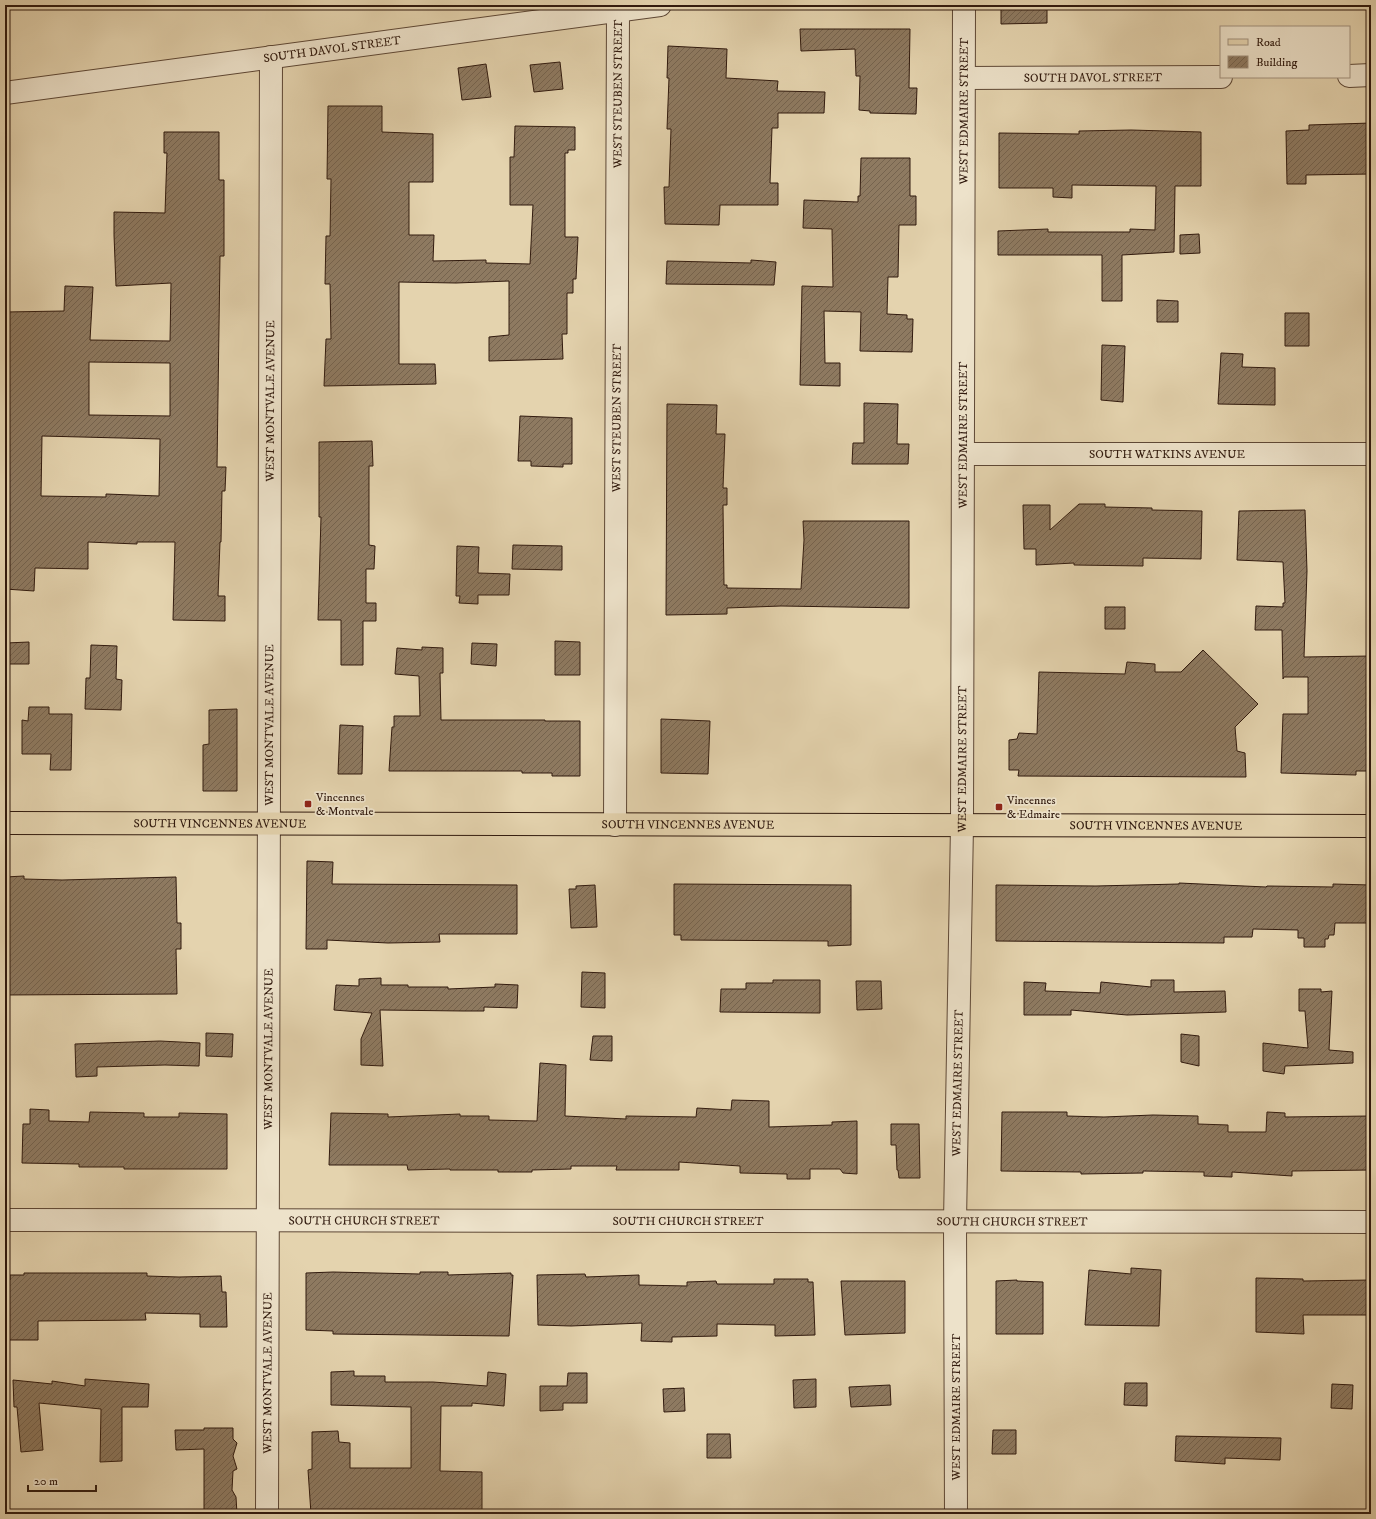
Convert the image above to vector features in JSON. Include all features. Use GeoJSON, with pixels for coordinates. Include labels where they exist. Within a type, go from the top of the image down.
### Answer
{"type":"FeatureCollection","features":[{"type":"Feature","properties":{"kind":"main road","name":"SOUTH VINCENNES AVENUE"},"geometry":{"type":"LineString","coordinates":[[5,824],[1371,826]]}},
{"type":"Feature","properties":{"kind":"street","name":"SOUTH DAVOL STREET"},"geometry":{"type":"LineString","coordinates":[[5,93],[447,35],[660,5]]}},
{"type":"Feature","properties":{"kind":"street","name":"WEST EDMAIRE STREET"},"geometry":{"type":"LineString","coordinates":[[956,1514],[955,1222],[962,825],[964,5]]}},
{"type":"Feature","properties":{"kind":"street","name":"WEST STEUBEN STREET"},"geometry":{"type":"LineString","coordinates":[[615,825],[618,11]]}},
{"type":"Feature","properties":{"kind":"street","name":"WEST MONTVALE AVENUE"},"geometry":{"type":"LineString","coordinates":[[267,1514],[271,57]]}},
{"type":"Feature","properties":{"kind":"street"},"geometry":{"type":"LineString","coordinates":[[1350,76],[1371,76]]}},
{"type":"Feature","properties":{"kind":"street","name":"SOUTH DAVOL STREET"},"geometry":{"type":"LineString","coordinates":[[965,78],[1220,77]]}},
{"type":"Feature","properties":{"kind":"street","name":"SOUTH WATKINS AVENUE"},"geometry":{"type":"LineString","coordinates":[[963,454],[1371,454]]}},
{"type":"Feature","properties":{"kind":"street","name":"SOUTH CHURCH STREET"},"geometry":{"type":"LineString","coordinates":[[5,1220],[1371,1222]]}},
{"type":"Feature","properties":{"kind":"building"},"geometry":{"type":"Polygon","coordinates":[[[1001,5],[1047,5],[1047,23],[1001,24],[1001,5]]]}},
{"type":"Feature","properties":{"kind":"building"},"geometry":{"type":"Polygon","coordinates":[[[800,29],[910,29],[909,88],[917,88],[916,114],[870,113],[870,111],[859,110],[860,76],[856,76],[855,49],[801,51],[800,29]]]}},
{"type":"Feature","properties":{"kind":"building"},"geometry":{"type":"Polygon","coordinates":[[[668,46],[727,49],[726,78],[778,81],[777,91],[825,92],[824,113],[778,113],[778,128],[772,128],[770,183],[778,183],[778,205],[720,205],[719,225],[665,224],[664,187],[669,187],[671,129],[667,129],[669,78],[667,78],[668,46]]]}},
{"type":"Feature","properties":{"kind":"building"},"geometry":{"type":"Polygon","coordinates":[[[560,62],[563,89],[534,92],[530,65],[560,62]]]}},
{"type":"Feature","properties":{"kind":"building"},"geometry":{"type":"Polygon","coordinates":[[[486,64],[491,97],[462,100],[458,68],[486,64]]]}},
{"type":"Feature","properties":{"kind":"building"},"geometry":{"type":"Polygon","coordinates":[[[328,106],[382,106],[382,132],[433,134],[433,182],[409,182],[409,235],[434,235],[433,261],[486,260],[486,263],[530,264],[533,205],[510,205],[510,157],[514,157],[515,126],[575,127],[575,150],[568,150],[568,153],[565,153],[565,237],[578,237],[576,279],[573,279],[573,293],[567,293],[567,334],[562,334],[563,359],[489,361],[489,337],[509,335],[509,281],[456,283],[399,282],[399,364],[435,364],[436,384],[324,386],[326,339],[331,339],[330,284],[325,284],[326,236],[330,236],[331,179],[327,179],[328,106]]]}},
{"type":"Feature","properties":{"kind":"building"},"geometry":{"type":"Polygon","coordinates":[[[1371,123],[1371,174],[1306,175],[1306,184],[1287,184],[1286,131],[1309,130],[1309,125],[1371,123]]]}},
{"type":"Feature","properties":{"kind":"building"},"geometry":{"type":"Polygon","coordinates":[[[1131,130],[1201,132],[1201,186],[1175,186],[1174,252],[1122,255],[1122,301],[1102,301],[1102,255],[998,255],[998,231],[1048,229],[1048,232],[1130,232],[1130,229],[1155,230],[1156,186],[1072,185],[1072,198],[1053,197],[1053,188],[999,188],[999,133],[1079,134],[1079,131],[1131,130]]]}},
{"type":"Feature","properties":{"kind":"building"},"geometry":{"type":"Polygon","coordinates":[[[164,132],[219,132],[219,180],[224,180],[224,256],[220,256],[217,467],[226,467],[225,491],[222,491],[218,596],[225,596],[225,621],[173,620],[175,542],[137,542],[137,544],[88,542],[88,569],[35,568],[34,591],[5,589],[5,312],[64,311],[65,286],[93,287],[90,340],[170,341],[171,283],[116,286],[114,235],[114,212],[165,213],[167,153],[164,153],[164,132]],[[89,362],[89,415],[170,416],[170,363],[89,362]],[[42,436],[41,496],[106,497],[106,494],[159,496],[160,439],[42,436]]]}},
{"type":"Feature","properties":{"kind":"building"},"geometry":{"type":"Polygon","coordinates":[[[861,158],[910,158],[910,196],[916,196],[916,225],[899,225],[898,277],[888,277],[887,314],[907,315],[907,319],[913,319],[912,352],[860,351],[861,312],[824,311],[825,363],[840,363],[840,386],[800,385],[802,286],[833,287],[832,229],[803,228],[804,200],[858,202],[858,196],[860,196],[861,158]]]}},
{"type":"Feature","properties":{"kind":"building"},"geometry":{"type":"Polygon","coordinates":[[[1199,234],[1200,253],[1180,254],[1180,235],[1199,234]]]}},
{"type":"Feature","properties":{"kind":"building"},"geometry":{"type":"Polygon","coordinates":[[[751,260],[776,262],[774,285],[666,284],[667,261],[751,263],[751,260]]]}},
{"type":"Feature","properties":{"kind":"building"},"geometry":{"type":"Polygon","coordinates":[[[1157,300],[1178,301],[1178,322],[1157,322],[1157,300]]]}},
{"type":"Feature","properties":{"kind":"building"},"geometry":{"type":"Polygon","coordinates":[[[1285,313],[1309,313],[1309,346],[1285,346],[1285,313]]]}},
{"type":"Feature","properties":{"kind":"building"},"geometry":{"type":"Polygon","coordinates":[[[1102,345],[1125,346],[1123,402],[1101,400],[1102,345]]]}},
{"type":"Feature","properties":{"kind":"building"},"geometry":{"type":"Polygon","coordinates":[[[1221,353],[1243,354],[1242,367],[1275,368],[1275,405],[1218,404],[1221,353]]]}},
{"type":"Feature","properties":{"kind":"building"},"geometry":{"type":"Polygon","coordinates":[[[864,403],[898,404],[897,444],[909,444],[908,464],[852,464],[853,443],[864,443],[864,403]]]}},
{"type":"Feature","properties":{"kind":"building"},"geometry":{"type":"Polygon","coordinates":[[[667,404],[717,405],[716,434],[725,434],[723,488],[727,488],[727,505],[723,505],[724,585],[727,585],[727,588],[801,589],[804,540],[803,521],[909,521],[909,608],[781,606],[727,608],[727,614],[666,615],[667,404]]]}},
{"type":"Feature","properties":{"kind":"building"},"geometry":{"type":"Polygon","coordinates":[[[520,416],[572,418],[572,464],[563,464],[563,467],[531,466],[531,461],[518,461],[520,416]]]}},
{"type":"Feature","properties":{"kind":"building"},"geometry":{"type":"Polygon","coordinates":[[[372,441],[373,466],[369,466],[369,545],[375,546],[374,569],[366,569],[366,603],[376,603],[376,621],[363,621],[363,665],[341,665],[341,620],[318,620],[321,517],[319,517],[319,442],[372,441]]]}},
{"type":"Feature","properties":{"kind":"building"},"geometry":{"type":"Polygon","coordinates":[[[1079,504],[1105,504],[1105,507],[1152,508],[1152,510],[1202,511],[1201,559],[1143,558],[1143,566],[1074,565],[1074,563],[1036,565],[1036,549],[1024,549],[1023,505],[1050,505],[1050,530],[1079,504]]]}},
{"type":"Feature","properties":{"kind":"building"},"geometry":{"type":"Polygon","coordinates":[[[1305,510],[1307,571],[1304,657],[1371,656],[1371,771],[1356,771],[1356,775],[1281,773],[1283,714],[1308,714],[1308,677],[1284,677],[1283,679],[1282,630],[1255,630],[1256,606],[1283,607],[1283,603],[1285,603],[1283,562],[1237,560],[1239,511],[1305,510]]]}},
{"type":"Feature","properties":{"kind":"building"},"geometry":{"type":"Polygon","coordinates":[[[513,545],[562,546],[562,570],[512,569],[513,545]]]}},
{"type":"Feature","properties":{"kind":"building"},"geometry":{"type":"Polygon","coordinates":[[[457,546],[479,547],[478,573],[510,574],[509,595],[478,595],[478,604],[459,603],[460,596],[456,596],[457,546]]]}},
{"type":"Feature","properties":{"kind":"building"},"geometry":{"type":"Polygon","coordinates":[[[1105,607],[1125,607],[1125,629],[1105,629],[1105,607]]]}},
{"type":"Feature","properties":{"kind":"building"},"geometry":{"type":"Polygon","coordinates":[[[555,641],[580,642],[580,675],[555,675],[555,641]]]}},
{"type":"Feature","properties":{"kind":"building"},"geometry":{"type":"Polygon","coordinates":[[[29,642],[29,664],[6,664],[6,643],[29,642]]]}},
{"type":"Feature","properties":{"kind":"building"},"geometry":{"type":"Polygon","coordinates":[[[472,643],[497,644],[496,666],[471,664],[472,643]]]}},
{"type":"Feature","properties":{"kind":"building"},"geometry":{"type":"Polygon","coordinates":[[[91,645],[117,646],[116,679],[122,680],[121,710],[85,709],[86,678],[90,678],[91,645]]]}},
{"type":"Feature","properties":{"kind":"building"},"geometry":{"type":"Polygon","coordinates":[[[422,647],[443,648],[443,673],[440,673],[441,720],[580,721],[580,776],[552,776],[552,773],[522,773],[522,771],[389,771],[394,716],[420,716],[419,676],[395,674],[397,648],[422,650],[422,647]]]}},
{"type":"Feature","properties":{"kind":"building"},"geometry":{"type":"Polygon","coordinates":[[[1203,650],[1258,704],[1235,727],[1237,751],[1245,753],[1246,777],[1018,776],[1019,770],[1009,770],[1009,740],[1017,739],[1019,733],[1037,734],[1039,672],[1125,674],[1127,662],[1155,664],[1155,672],[1181,672],[1203,650]]]}},
{"type":"Feature","properties":{"kind":"building"},"geometry":{"type":"Polygon","coordinates":[[[29,707],[49,707],[49,714],[72,714],[71,770],[50,770],[51,754],[22,754],[22,720],[28,721],[29,707]]]}},
{"type":"Feature","properties":{"kind":"building"},"geometry":{"type":"Polygon","coordinates":[[[237,709],[237,791],[203,791],[203,745],[209,744],[209,710],[237,709]]]}},
{"type":"Feature","properties":{"kind":"building"},"geometry":{"type":"Polygon","coordinates":[[[661,719],[710,721],[708,774],[661,773],[661,719]]]}},
{"type":"Feature","properties":{"kind":"building"},"geometry":{"type":"Polygon","coordinates":[[[340,725],[363,726],[362,774],[338,774],[340,725]]]}},
{"type":"Feature","properties":{"kind":"building"},"geometry":{"type":"Polygon","coordinates":[[[307,861],[333,862],[332,884],[517,885],[517,934],[439,934],[440,942],[388,943],[327,940],[327,949],[306,949],[307,861]]]}},
{"type":"Feature","properties":{"kind":"building"},"geometry":{"type":"Polygon","coordinates":[[[24,876],[24,879],[62,880],[176,877],[177,923],[181,923],[181,949],[176,949],[177,994],[5,995],[5,877],[24,876]]]}},
{"type":"Feature","properties":{"kind":"building"},"geometry":{"type":"Polygon","coordinates":[[[1179,883],[1266,887],[1333,887],[1333,884],[1371,885],[1371,923],[1335,923],[1334,935],[1329,935],[1328,939],[1325,939],[1325,947],[1304,947],[1304,938],[1298,938],[1298,930],[1253,929],[1252,937],[1224,937],[1224,943],[996,941],[996,885],[1096,886],[1179,883]]]}},
{"type":"Feature","properties":{"kind":"building"},"geometry":{"type":"Polygon","coordinates":[[[674,884],[851,885],[851,945],[828,946],[828,941],[681,940],[681,935],[674,935],[674,884]]]}},
{"type":"Feature","properties":{"kind":"building"},"geometry":{"type":"Polygon","coordinates":[[[595,885],[597,927],[571,928],[569,889],[576,889],[576,886],[595,885]]]}},
{"type":"Feature","properties":{"kind":"building"},"geometry":{"type":"Polygon","coordinates":[[[582,972],[605,973],[605,1008],[581,1007],[582,972]]]}},
{"type":"Feature","properties":{"kind":"building"},"geometry":{"type":"Polygon","coordinates":[[[381,978],[381,985],[408,985],[408,987],[448,987],[448,989],[495,987],[495,984],[518,985],[517,1008],[484,1007],[484,1011],[380,1010],[383,1066],[361,1065],[361,1039],[372,1013],[334,1010],[336,985],[359,986],[359,979],[381,978]]]}},
{"type":"Feature","properties":{"kind":"building"},"geometry":{"type":"Polygon","coordinates":[[[773,980],[820,980],[820,1013],[720,1012],[721,989],[746,989],[746,983],[773,983],[773,980]]]}},
{"type":"Feature","properties":{"kind":"building"},"geometry":{"type":"Polygon","coordinates":[[[1151,980],[1174,980],[1174,992],[1225,991],[1226,1012],[1127,1015],[1071,1010],[1071,1015],[1024,1015],[1024,982],[1046,983],[1045,991],[1100,993],[1101,982],[1151,987],[1151,980]]]}},
{"type":"Feature","properties":{"kind":"building"},"geometry":{"type":"Polygon","coordinates":[[[856,981],[881,981],[882,1009],[857,1010],[856,981]]]}},
{"type":"Feature","properties":{"kind":"building"},"geometry":{"type":"Polygon","coordinates":[[[1299,989],[1321,989],[1321,992],[1332,991],[1329,1050],[1353,1052],[1353,1063],[1285,1066],[1284,1074],[1263,1071],[1263,1043],[1308,1048],[1305,1011],[1299,1011],[1299,989]]]}},
{"type":"Feature","properties":{"kind":"building"},"geometry":{"type":"Polygon","coordinates":[[[206,1033],[233,1034],[232,1057],[206,1056],[206,1033]]]}},
{"type":"Feature","properties":{"kind":"building"},"geometry":{"type":"Polygon","coordinates":[[[1181,1034],[1199,1036],[1199,1066],[1181,1062],[1181,1034]]]}},
{"type":"Feature","properties":{"kind":"building"},"geometry":{"type":"Polygon","coordinates":[[[593,1036],[612,1036],[612,1061],[590,1060],[593,1036]]]}},
{"type":"Feature","properties":{"kind":"building"},"geometry":{"type":"Polygon","coordinates":[[[160,1041],[200,1043],[199,1066],[165,1065],[97,1067],[97,1076],[76,1077],[75,1044],[160,1041]]]}},
{"type":"Feature","properties":{"kind":"building"},"geometry":{"type":"Polygon","coordinates":[[[540,1063],[566,1065],[565,1116],[626,1119],[626,1116],[696,1117],[697,1108],[731,1110],[732,1100],[769,1101],[769,1127],[832,1125],[832,1122],[857,1121],[857,1174],[843,1173],[840,1169],[810,1169],[810,1179],[787,1179],[787,1174],[740,1173],[740,1166],[679,1162],[679,1170],[616,1170],[617,1166],[571,1166],[571,1169],[532,1170],[532,1172],[498,1172],[498,1170],[450,1169],[408,1170],[407,1165],[329,1165],[331,1113],[388,1114],[388,1117],[460,1114],[460,1116],[489,1116],[489,1120],[537,1121],[540,1063]]]}},
{"type":"Feature","properties":{"kind":"building"},"geometry":{"type":"Polygon","coordinates":[[[30,1109],[49,1110],[49,1121],[89,1122],[90,1112],[144,1113],[144,1117],[179,1117],[179,1113],[227,1114],[227,1169],[124,1169],[124,1167],[79,1167],[79,1164],[22,1163],[23,1124],[30,1124],[30,1109]]]}},
{"type":"Feature","properties":{"kind":"building"},"geometry":{"type":"Polygon","coordinates":[[[1002,1112],[1067,1112],[1067,1116],[1104,1117],[1153,1115],[1198,1116],[1198,1124],[1228,1125],[1228,1132],[1266,1132],[1267,1112],[1285,1113],[1285,1117],[1371,1116],[1371,1170],[1292,1171],[1292,1176],[1232,1172],[1232,1177],[1204,1176],[1204,1172],[1143,1171],[1143,1173],[1081,1174],[1081,1172],[1001,1171],[1002,1112]]]}},
{"type":"Feature","properties":{"kind":"building"},"geometry":{"type":"Polygon","coordinates":[[[891,1124],[919,1124],[920,1178],[899,1178],[897,1170],[896,1145],[891,1145],[891,1124]]]}},
{"type":"Feature","properties":{"kind":"building"},"geometry":{"type":"Polygon","coordinates":[[[1131,1268],[1161,1270],[1159,1326],[1085,1325],[1089,1270],[1131,1274],[1131,1268]]]}},
{"type":"Feature","properties":{"kind":"building"},"geometry":{"type":"Polygon","coordinates":[[[333,1272],[420,1274],[420,1272],[448,1272],[448,1275],[511,1273],[511,1275],[513,1275],[509,1336],[333,1334],[333,1331],[306,1330],[306,1273],[333,1272]]]}},
{"type":"Feature","properties":{"kind":"building"},"geometry":{"type":"Polygon","coordinates":[[[24,1273],[147,1273],[147,1276],[221,1276],[222,1292],[226,1292],[227,1327],[200,1327],[200,1314],[145,1313],[146,1320],[38,1321],[38,1340],[7,1340],[7,1280],[10,1280],[10,1275],[24,1275],[24,1273]]]}},
{"type":"Feature","properties":{"kind":"building"},"geometry":{"type":"Polygon","coordinates":[[[585,1274],[586,1277],[639,1275],[639,1285],[687,1286],[687,1282],[716,1281],[717,1284],[774,1284],[774,1279],[808,1279],[808,1282],[813,1282],[815,1335],[775,1336],[775,1325],[717,1324],[717,1336],[672,1337],[672,1342],[641,1341],[642,1323],[571,1326],[538,1325],[537,1275],[585,1274]]]}},
{"type":"Feature","properties":{"kind":"building"},"geometry":{"type":"Polygon","coordinates":[[[1256,1278],[1303,1279],[1303,1281],[1371,1280],[1371,1315],[1303,1315],[1304,1334],[1256,1332],[1256,1278]]]}},
{"type":"Feature","properties":{"kind":"building"},"geometry":{"type":"Polygon","coordinates":[[[1017,1280],[1043,1282],[1043,1334],[996,1334],[996,1281],[1017,1280]]]}},
{"type":"Feature","properties":{"kind":"building"},"geometry":{"type":"Polygon","coordinates":[[[841,1281],[905,1281],[905,1333],[845,1335],[841,1281]]]}},
{"type":"Feature","properties":{"kind":"building"},"geometry":{"type":"Polygon","coordinates":[[[354,1371],[354,1376],[385,1376],[385,1382],[433,1382],[487,1386],[488,1372],[506,1374],[504,1406],[472,1403],[472,1406],[441,1406],[440,1471],[482,1472],[482,1514],[311,1514],[308,1470],[312,1469],[312,1432],[338,1431],[339,1442],[350,1443],[350,1468],[411,1468],[411,1407],[331,1405],[331,1372],[354,1371]]]}},
{"type":"Feature","properties":{"kind":"building"},"geometry":{"type":"Polygon","coordinates":[[[568,1373],[587,1373],[587,1403],[563,1403],[563,1410],[540,1411],[540,1386],[567,1386],[568,1373]]]}},
{"type":"Feature","properties":{"kind":"building"},"geometry":{"type":"Polygon","coordinates":[[[85,1379],[149,1384],[148,1407],[122,1407],[122,1461],[100,1462],[101,1409],[39,1403],[43,1450],[21,1452],[17,1407],[14,1407],[13,1380],[52,1384],[52,1381],[85,1386],[85,1379]]]}},
{"type":"Feature","properties":{"kind":"building"},"geometry":{"type":"Polygon","coordinates":[[[816,1379],[816,1407],[794,1408],[793,1380],[816,1379]]]}},
{"type":"Feature","properties":{"kind":"building"},"geometry":{"type":"Polygon","coordinates":[[[1125,1383],[1147,1383],[1147,1406],[1124,1405],[1125,1383]]]}},
{"type":"Feature","properties":{"kind":"building"},"geometry":{"type":"Polygon","coordinates":[[[1332,1384],[1353,1385],[1352,1409],[1331,1408],[1332,1384]]]}},
{"type":"Feature","properties":{"kind":"building"},"geometry":{"type":"Polygon","coordinates":[[[890,1385],[891,1405],[851,1407],[849,1387],[890,1385]]]}},
{"type":"Feature","properties":{"kind":"building"},"geometry":{"type":"Polygon","coordinates":[[[684,1388],[685,1411],[664,1412],[663,1389],[684,1388]]]}},
{"type":"Feature","properties":{"kind":"building"},"geometry":{"type":"Polygon","coordinates":[[[204,1428],[233,1428],[233,1439],[237,1443],[233,1456],[237,1469],[233,1471],[232,1490],[236,1497],[237,1514],[204,1514],[204,1449],[176,1450],[175,1430],[204,1430],[204,1428]]]}},
{"type":"Feature","properties":{"kind":"building"},"geometry":{"type":"Polygon","coordinates":[[[993,1430],[1016,1430],[1016,1454],[992,1454],[993,1430]]]}},
{"type":"Feature","properties":{"kind":"building"},"geometry":{"type":"Polygon","coordinates":[[[707,1434],[730,1434],[731,1458],[707,1458],[707,1434]]]}},
{"type":"Feature","properties":{"kind":"building"},"geometry":{"type":"Polygon","coordinates":[[[1176,1436],[1281,1438],[1280,1460],[1225,1458],[1225,1464],[1175,1461],[1176,1436]]]}},
{"type":"Feature","properties":{"kind":"railway"},"geometry":{"type":"LineString","coordinates":[[5,9],[35,5]]}},
{"type":"Feature","properties":{"kind":"place","name":"Vincennes & Montvale"},"geometry":{"type":"Point","coordinates":[308,804]}},
{"type":"Feature","properties":{"kind":"place","name":"Vincennes & Edmaire"},"geometry":{"type":"Point","coordinates":[999,807]}}]}
